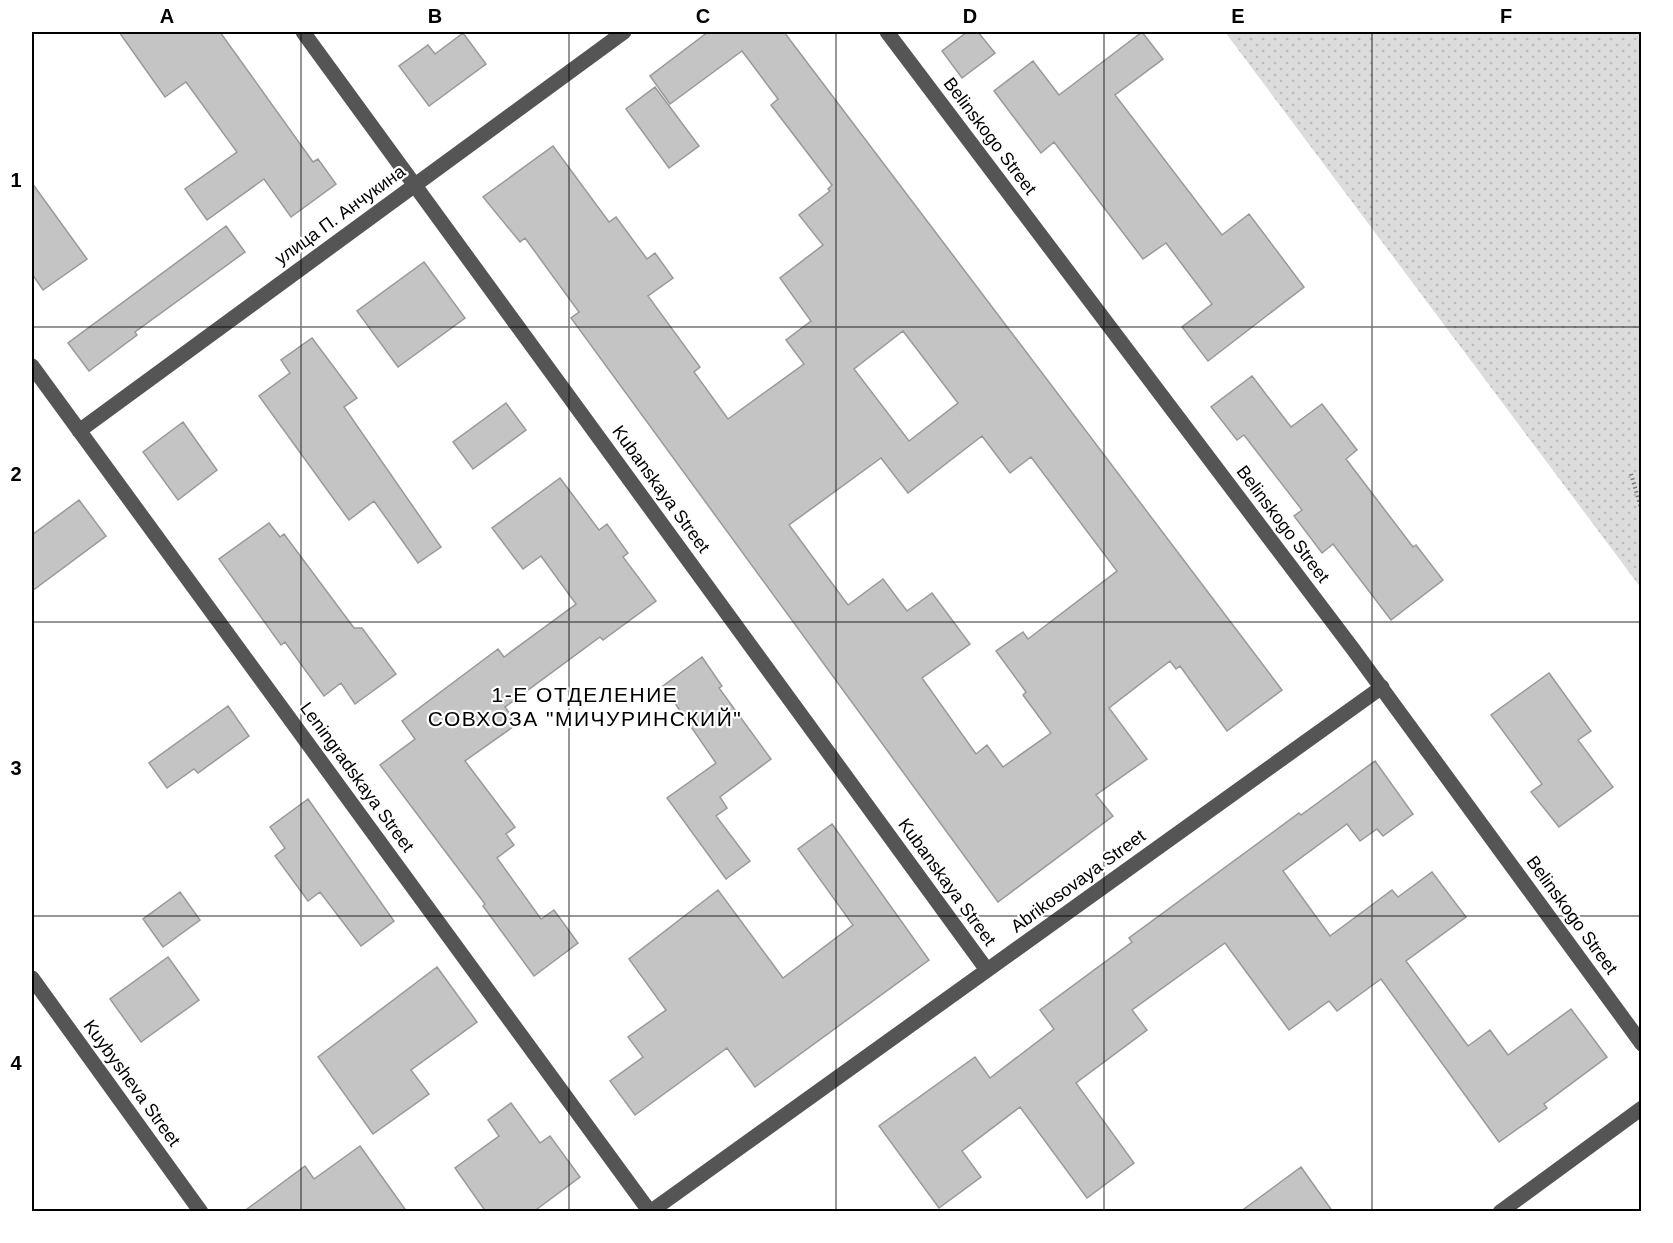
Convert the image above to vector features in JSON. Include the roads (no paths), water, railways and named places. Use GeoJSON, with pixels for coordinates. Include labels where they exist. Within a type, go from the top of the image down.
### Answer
{"type":"FeatureCollection","features":[{"type":"Feature","properties":{"kind":"street","name":"Kubanskaya Street"},"geometry":{"type":"LineString","coordinates":[[303,32],[987,970]]}},
{"type":"Feature","properties":{"kind":"street","name":"улица П. Анчукина"},"geometry":{"type":"LineString","coordinates":[[79,431],[624,32]]}},
{"type":"Feature","properties":{"kind":"street","name":"Belinskogo Street"},"geometry":{"type":"LineString","coordinates":[[887,32],[1382,687],[1641,1044]]}},
{"type":"Feature","properties":{"kind":"street","name":"Leningradskaya Street"},"geometry":{"type":"LineString","coordinates":[[32,366],[650,1211]]}},
{"type":"Feature","properties":{"kind":"street","name":"Abrikosovaya Street"},"geometry":{"type":"LineString","coordinates":[[650,1211],[1382,687]]}},
{"type":"Feature","properties":{"kind":"street","name":"Kuybysheva Street"},"geometry":{"type":"LineString","coordinates":[[32,978],[201,1212]]}},
{"type":"Feature","properties":{"kind":"street"},"geometry":{"type":"LineString","coordinates":[[1500,1212],[1641,1108]]}},
{"type":"Feature","properties":{"kind":"district","name":"1-Е ОТДЕЛЕНИЕ СОВХОЗА \"МИЧУРИНСКИЙ\""},"geometry":{"type":"Point","coordinates":[585,706]}}]}
